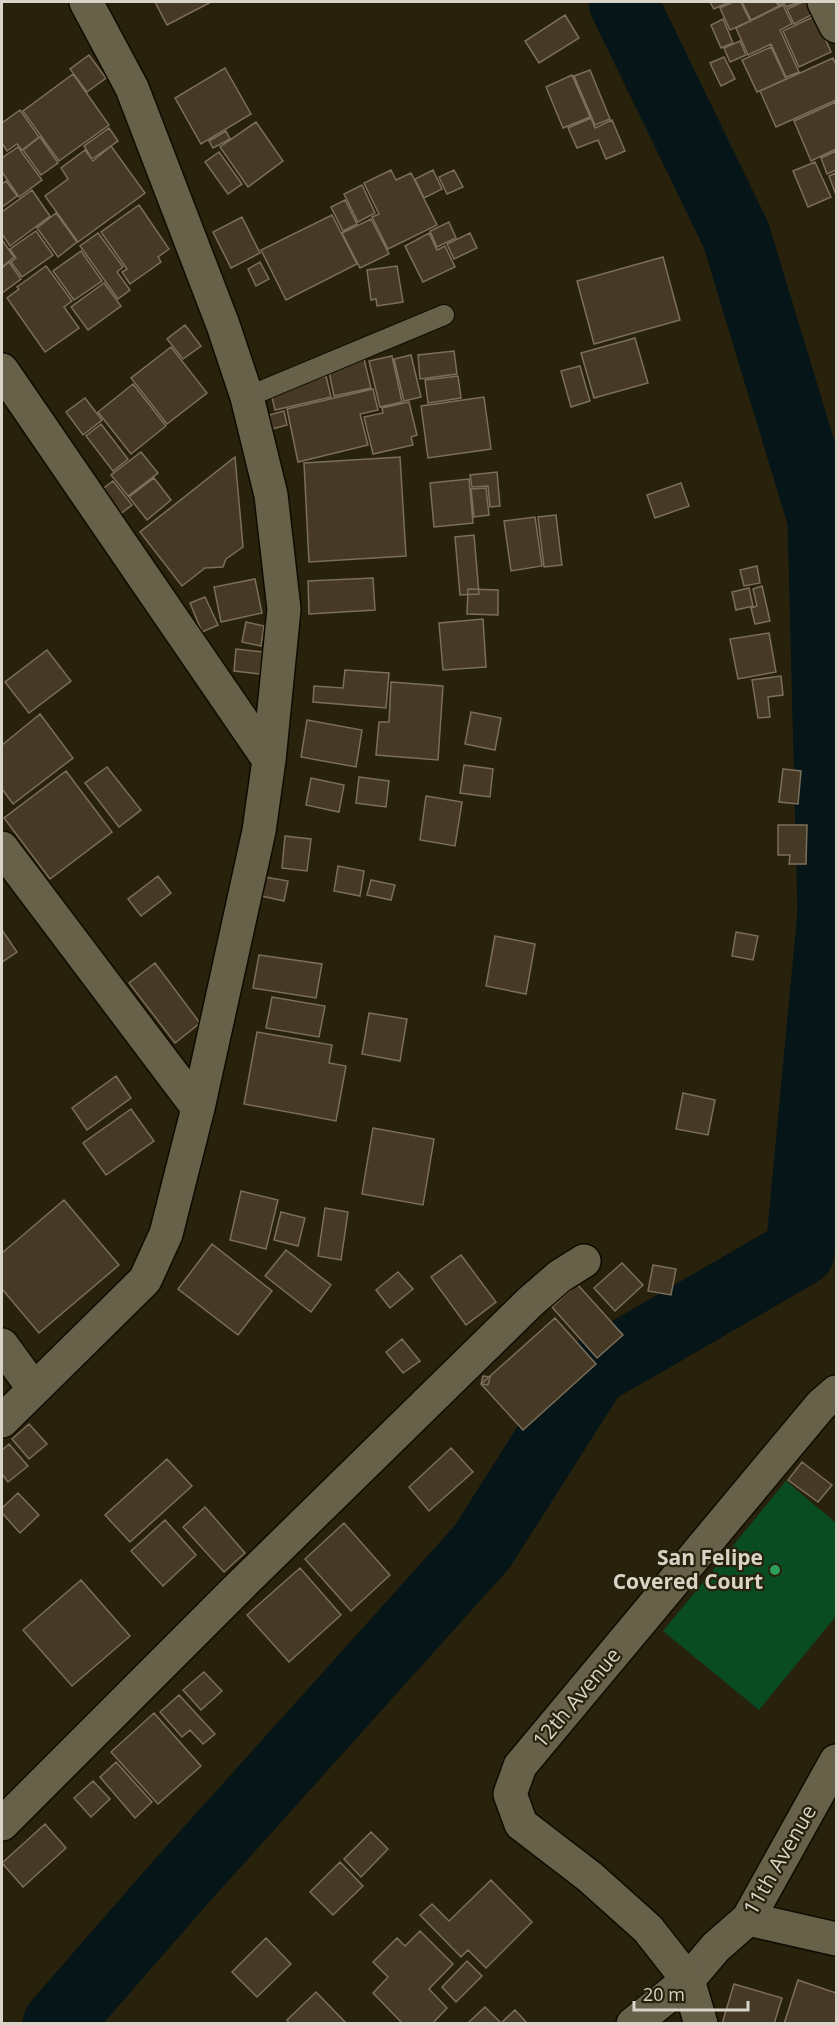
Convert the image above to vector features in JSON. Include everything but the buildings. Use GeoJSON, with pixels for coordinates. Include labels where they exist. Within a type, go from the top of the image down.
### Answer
{"type":"FeatureCollection","features":[{"type":"Feature","properties":{"kind":"street"},"geometry":{"type":"LineString","coordinates":[[2,1421],[145,1280],[166,1234],[198,1108],[259,831],[269,760],[284,609],[271,495],[247,397],[223,325],[132,88],[86,2]]}},
{"type":"Feature","properties":{"kind":"street"},"geometry":{"type":"LineString","coordinates":[[824,2],[837,26]]}},
{"type":"Feature","properties":{"kind":"street"},"geometry":{"type":"LineString","coordinates":[[2,370],[269,760]]}},
{"type":"Feature","properties":{"kind":"street"},"geometry":{"type":"LineString","coordinates":[[2,848],[198,1108]]}},
{"type":"Feature","properties":{"kind":"street"},"geometry":{"type":"LineString","coordinates":[[3,1817],[530,1302],[560,1276],[584,1261]]}},
{"type":"Feature","properties":{"kind":"street"},"geometry":{"type":"LineString","coordinates":[[2,1345],[34,1389]]}},
{"type":"Feature","properties":{"kind":"street","name":"12th Avenue"},"geometry":{"type":"LineString","coordinates":[[688,1980],[648,1929],[590,1877],[521,1824],[510,1794],[520,1766],[832,1403]]}},
{"type":"Feature","properties":{"kind":"street","name":"11th Avenue"},"geometry":{"type":"LineString","coordinates":[[633,2024],[688,1980],[716,1947],[748,1919],[837,1761]]}},
{"type":"Feature","properties":{"kind":"street"},"geometry":{"type":"LineString","coordinates":[[748,1919],[837,1939]]}},
{"type":"Feature","properties":{"kind":"street"},"geometry":{"type":"LineString","coordinates":[[688,1980],[701,2024]]}},
{"type":"Feature","properties":{"kind":"lane"},"geometry":{"type":"LineString","coordinates":[[247,397],[444,315]]}},
{"type":"Feature","properties":{"kind":"green space","name":"San Felipe Covered Court"},"geometry":{"type":"Polygon","coordinates":[[[786,1481],[836,1523],[836,1616],[759,1710],[663,1631],[786,1481]]]}},
{"type":"Feature","properties":{"kind":"waterway"},"geometry":{"type":"LineString","coordinates":[[57,2024],[179,1884],[482,1547],[593,1372],[800,1252],[832,913],[822,519],[736,235],[623,2]]}},
{"type":"Feature","properties":{"kind":"place","name":"San Felipe Covered Court"},"geometry":{"type":"Point","coordinates":[775,1570]}}]}
